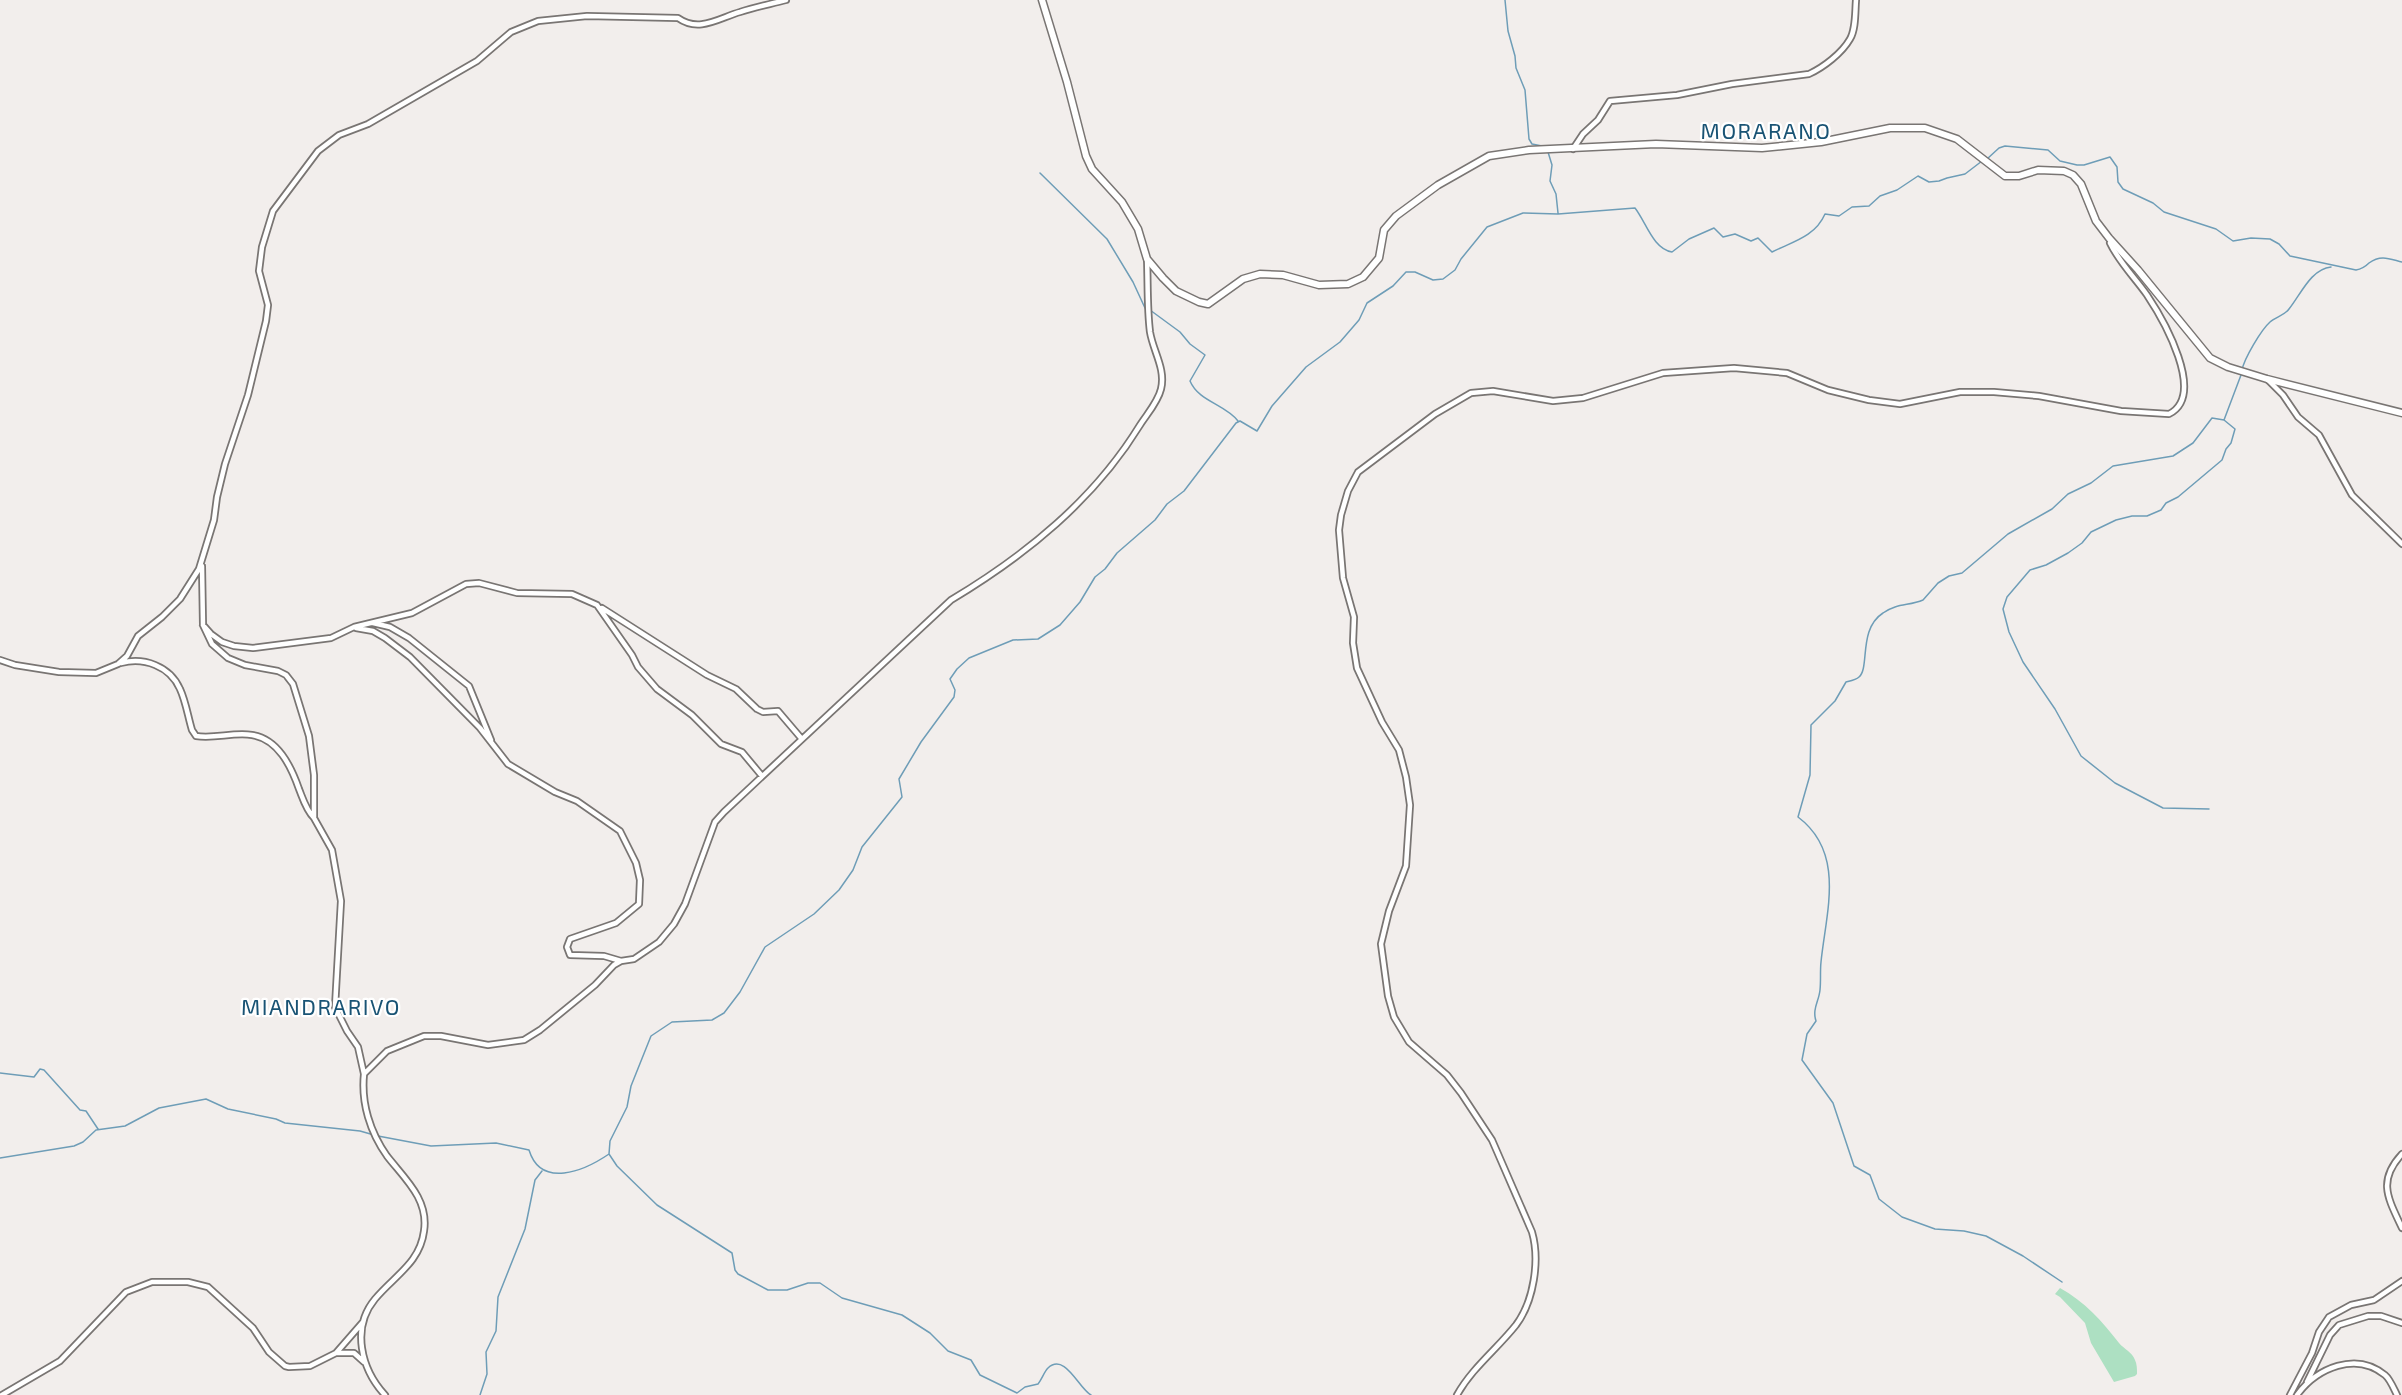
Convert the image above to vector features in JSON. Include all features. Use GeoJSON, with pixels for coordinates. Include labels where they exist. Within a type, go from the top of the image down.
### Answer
{"type":"FeatureCollection","features":[{"type":"Feature","properties":{"kind":"street"},"geometry":{"type":"LineString","coordinates":[[314,818],[314,775],[309,736],[293,684],[286,675],[245,665],[228,658],[212,645],[203,625],[202,564],[214,520],[225,464],[248,395],[266,321],[268,305],[259,271],[262,248],[273,212],[318,151],[339,135],[368,124],[477,61],[511,32],[538,21],[587,16],[678,18],[686,24],[709,24],[739,12],[786,0]]}},
{"type":"Feature","properties":{"kind":"street"},"geometry":{"type":"LineString","coordinates":[[354,627],[377,633],[410,657],[480,728],[508,764],[555,792],[577,801],[620,831],[636,863],[640,880],[639,904],[616,923],[570,939],[567,947],[570,955],[604,956],[621,961],[634,959],[659,942],[674,924],[685,904],[715,822],[801,738],[951,600],[986,578],[1073,510],[1111,466],[1137,430],[1162,388],[1158,356],[1150,335],[1147,259],[1138,229],[1122,202],[1092,169],[1086,156],[1067,82],[1042,0]]}},
{"type":"Feature","properties":{"kind":"street"},"geometry":{"type":"LineString","coordinates":[[1573,149],[1583,134],[1598,120],[1610,101],[1677,95],[1732,84],[1809,74],[1819,70],[1850,40],[1856,0]]}},
{"type":"Feature","properties":{"kind":"street"},"geometry":{"type":"LineString","coordinates":[[1147,259],[1176,291],[1208,304],[1243,279],[1260,274],[1283,275],[1318,285],[1348,284],[1363,277],[1379,258],[1384,230],[1396,216],[1438,184],[1489,156],[1656,144],[1762,148],[1821,142],[1890,128],[1925,128],[1947,134],[1978,153],[2005,176],[2019,176],[2038,170],[2064,171],[2073,175],[2081,184],[2096,221],[2210,358],[2246,373],[2402,413]]}},
{"type":"Feature","properties":{"kind":"street"},"geometry":{"type":"LineString","coordinates":[[1457,1395],[1476,1369],[1518,1323],[1532,1288],[1537,1262],[1536,1247],[1532,1232],[1492,1140],[1447,1075],[1409,1042],[1395,1017],[1388,996],[1382,944],[1389,911],[1406,866],[1410,805],[1399,750],[1382,722],[1356,668],[1353,643],[1354,617],[1343,579],[1339,530],[1345,499],[1358,472],[1435,414],[1471,393],[1493,392],[1553,401],[1583,398],[1663,374],[1734,368],[1787,373],[1828,390],[1890,403],[1900,404],[1960,392],[1994,392],[2039,396],[2121,411],[2169,414],[2176,411],[2183,401],[2185,390],[2184,377],[2174,345],[2148,296],[2114,249],[2109,238]]}},
{"type":"Feature","properties":{"kind":"street"},"geometry":{"type":"LineString","coordinates":[[2267,379],[2283,395],[2298,417],[2319,435],[2352,495],[2402,544]]}},
{"type":"Feature","properties":{"kind":"street"},"geometry":{"type":"LineString","coordinates":[[118,664],[127,656],[138,636],[180,599],[202,564]]}},
{"type":"Feature","properties":{"kind":"street"},"geometry":{"type":"LineString","coordinates":[[203,625],[222,642],[253,648],[331,638],[370,622],[412,613],[466,584],[479,583],[517,593],[572,594],[597,605],[707,675],[736,689],[757,709],[763,712],[778,711],[801,738]]}},
{"type":"Feature","properties":{"kind":"street"},"geometry":{"type":"LineString","coordinates":[[597,605],[638,667],[657,689],[692,715],[721,744],[742,752],[762,776]]}},
{"type":"Feature","properties":{"kind":"street"},"geometry":{"type":"LineString","coordinates":[[370,622],[390,627],[409,638],[469,686],[493,746]]}},
{"type":"Feature","properties":{"kind":"street"},"geometry":{"type":"LineString","coordinates":[[0,660],[15,665],[59,672],[96,674],[118,664],[141,661],[158,666],[172,678],[180,689],[192,730],[196,736],[210,738],[232,734],[255,735],[271,742],[282,753],[296,780],[308,812],[314,818],[332,850],[341,901],[336,1007],[347,1031],[358,1047],[364,1074],[363,1093],[369,1122],[388,1157],[411,1183],[424,1211],[425,1229],[421,1246],[410,1264],[375,1299],[363,1322],[336,1353],[310,1366],[285,1366],[269,1352],[253,1328],[208,1287],[188,1282],[152,1282],[126,1292],[60,1361],[2,1395]]}},
{"type":"Feature","properties":{"kind":"street"},"geometry":{"type":"LineString","coordinates":[[364,1074],[387,1051],[424,1036],[441,1036],[488,1045],[524,1040],[595,986],[621,961]]}},
{"type":"Feature","properties":{"kind":"street"},"geometry":{"type":"LineString","coordinates":[[2402,1154],[2386,1175],[2391,1206],[2402,1228]]}},
{"type":"Feature","properties":{"kind":"street"},"geometry":{"type":"LineString","coordinates":[[2290,1395],[2312,1353],[2319,1332],[2329,1317],[2351,1305],[2374,1300],[2402,1281]]}},
{"type":"Feature","properties":{"kind":"street"},"geometry":{"type":"LineString","coordinates":[[2297,1395],[2307,1382],[2330,1335],[2339,1325],[2347,1321],[2381,1316],[2402,1323]]}},
{"type":"Feature","properties":{"kind":"street"},"geometry":{"type":"LineString","coordinates":[[363,1322],[361,1344],[366,1364],[384,1395]]}},
{"type":"Feature","properties":{"kind":"street"},"geometry":{"type":"LineString","coordinates":[[336,1353],[354,1353],[366,1364]]}},
{"type":"Feature","properties":{"kind":"street"},"geometry":{"type":"LineString","coordinates":[[2307,1382],[2332,1368],[2348,1363],[2363,1363],[2386,1376],[2397,1395]]}},
{"type":"Feature","properties":{"kind":"green space"},"geometry":{"type":"Polygon","coordinates":[[[2060,1288],[2092,1312],[2132,1355],[2137,1365],[2135,1376],[2114,1382],[2091,1343],[2085,1323],[2055,1294],[2060,1288]]]}},
{"type":"Feature","properties":{"kind":"waterway"},"geometry":{"type":"LineString","coordinates":[[1505,0],[1508,31],[1516,68],[1525,90],[1529,139],[1532,144],[1547,147]]}},
{"type":"Feature","properties":{"kind":"waterway"},"geometry":{"type":"LineString","coordinates":[[1987,159],[1999,148],[2005,146],[2048,150],[2060,161],[2077,165],[2110,157],[2117,167],[2118,182],[2123,189],[2153,203],[2164,212],[2216,229],[2233,241],[2251,238],[2270,239],[2279,244],[2290,256],[2356,270],[2378,259],[2386,258],[2402,262]]}},
{"type":"Feature","properties":{"kind":"waterway"},"geometry":{"type":"LineString","coordinates":[[1548,152],[1552,165],[1550,181],[1556,194],[1558,213]]}},
{"type":"Feature","properties":{"kind":"waterway"},"geometry":{"type":"LineString","coordinates":[[1091,1395],[1066,1368],[1054,1364],[1048,1368],[1038,1384],[1025,1387],[1017,1393],[980,1375],[971,1360],[948,1351],[930,1333],[902,1315],[842,1298],[820,1283],[808,1283],[787,1290],[768,1290],[738,1274],[732,1253],[657,1205],[617,1166],[609,1154],[610,1141],[627,1107],[631,1086],[651,1036],[672,1022],[712,1020],[724,1013],[740,992],[765,947],[814,914],[839,890],[853,870],[862,847],[902,797],[899,779],[921,742],[954,697],[955,690],[950,679],[957,669],[969,658],[1013,640],[1038,639],[1060,625],[1080,602],[1095,577],[1105,569],[1117,553],[1155,520],[1167,504],[1184,491],[1236,423],[1240,421],[1257,431],[1272,406],[1306,367],[1340,342],[1359,320],[1367,303],[1393,286],[1406,272],[1415,272],[1433,280],[1443,279],[1455,270],[1487,227],[1523,213],[1558,214],[1635,208],[1655,240],[1665,250],[1672,252],[1689,239],[1714,228],[1723,237],[1735,234],[1751,241],[1758,238],[1772,252],[1809,233],[1821,222],[1825,214],[1839,216],[1852,207],[1869,206],[1880,196],[1897,190],[1918,176],[1929,182],[1965,174],[1982,161]]}},
{"type":"Feature","properties":{"kind":"waterway"},"geometry":{"type":"LineString","coordinates":[[1040,173],[1107,239],[1133,282],[1145,308]]}},
{"type":"Feature","properties":{"kind":"waterway"},"geometry":{"type":"LineString","coordinates":[[2242,370],[2249,352],[2266,326],[2287,311],[2312,277],[2331,267]]}},
{"type":"Feature","properties":{"kind":"waterway"},"geometry":{"type":"LineString","coordinates":[[1150,310],[1180,332],[1190,344],[1205,355],[1190,381],[1199,394],[1233,415],[1238,421]]}},
{"type":"Feature","properties":{"kind":"waterway"},"geometry":{"type":"LineString","coordinates":[[2062,1282],[2023,1256],[1986,1236],[1964,1231],[1935,1229],[1902,1217],[1879,1199],[1870,1175],[1854,1166],[1833,1103],[1802,1060],[1807,1034],[1816,1021],[1815,1013],[1820,990],[1821,962],[1829,904],[1828,866],[1823,848],[1813,832],[1798,817],[1810,775],[1811,725],[1835,701],[1846,682],[1858,678],[1862,672],[1870,628],[1883,613],[1923,600],[1938,583],[1949,576],[1962,573],[2008,534],[2052,509],[2068,494],[2091,483],[2113,466],[2173,456],[2193,443],[2212,418],[2224,420],[2241,375]]}},
{"type":"Feature","properties":{"kind":"waterway"},"geometry":{"type":"LineString","coordinates":[[2209,809],[2163,808],[2115,783],[2081,756],[2055,709],[2023,662],[2009,632],[2003,609],[2007,597],[2030,570],[2046,565],[2068,553],[2082,543],[2091,532],[2116,520],[2132,516],[2147,516],[2161,510],[2166,503],[2178,497],[2222,460],[2235,429],[2224,420]]}},
{"type":"Feature","properties":{"kind":"waterway"},"geometry":{"type":"LineString","coordinates":[[0,1073],[34,1077],[40,1069],[44,1070],[80,1110],[86,1111],[98,1129]]}},
{"type":"Feature","properties":{"kind":"waterway"},"geometry":{"type":"LineString","coordinates":[[0,1158],[74,1146],[83,1142],[96,1130],[125,1126],[159,1108],[206,1099],[228,1109],[285,1123],[360,1131],[374,1135]]}},
{"type":"Feature","properties":{"kind":"waterway"},"geometry":{"type":"LineString","coordinates":[[378,1136],[431,1146],[496,1143],[529,1150],[535,1162],[543,1169],[553,1173],[564,1173],[588,1166],[609,1154]]}},
{"type":"Feature","properties":{"kind":"waterway"},"geometry":{"type":"LineString","coordinates":[[480,1395],[487,1374],[486,1352],[496,1331],[498,1297],[525,1229],[535,1180],[542,1171]]}},
{"type":"Feature","properties":{"kind":"district","name":"MORARANO"},"geometry":{"type":"Point","coordinates":[1766,131]}},
{"type":"Feature","properties":{"kind":"district","name":"MIANDRARIVO"},"geometry":{"type":"Point","coordinates":[321,1007]}}]}
